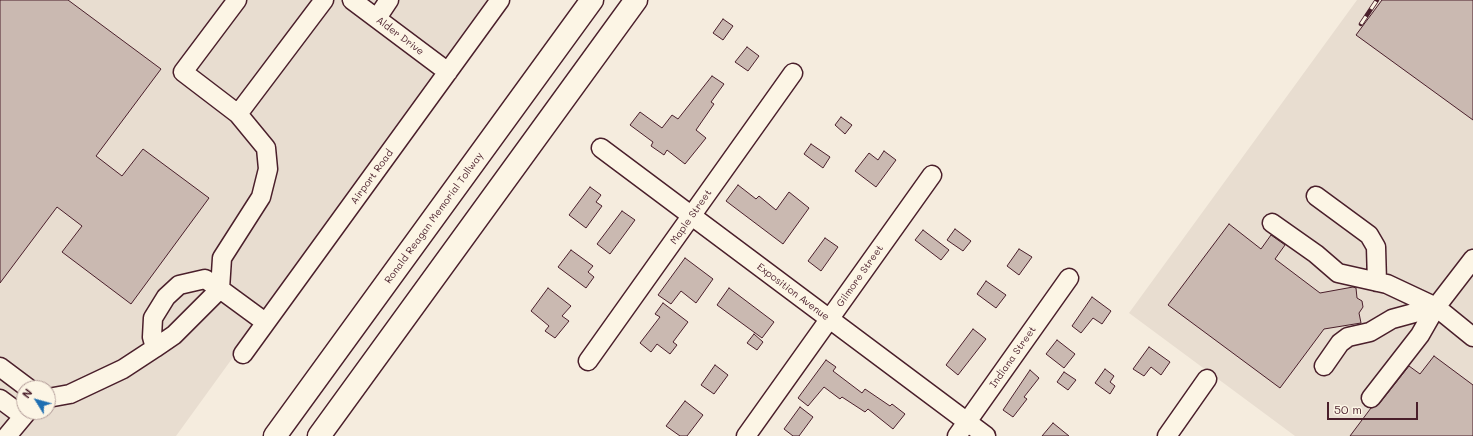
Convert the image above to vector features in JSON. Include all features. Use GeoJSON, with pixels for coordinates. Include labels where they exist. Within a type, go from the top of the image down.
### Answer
{"type":"FeatureCollection","features":[{"type":"Feature","properties":{"kind":"highway","name":"Ronald Reagan Memorial Tollway"},"geometry":{"type":"LineString","coordinates":[[275,436],[592,0]]}},
{"type":"Feature","properties":{"kind":"highway"},"geometry":{"type":"LineString","coordinates":[[319,436],[636,0]]}},
{"type":"Feature","properties":{"kind":"street"},"geometry":{"type":"LineString","coordinates":[[56,397],[70,394],[123,369],[174,335],[220,289],[222,258],[261,197],[268,169],[266,148],[238,114],[184,72],[237,0]]}},
{"type":"Feature","properties":{"kind":"street"},"geometry":{"type":"LineString","coordinates":[[238,114],[324,0]]}},
{"type":"Feature","properties":{"kind":"street","name":"Alder Drive"},"geometry":{"type":"LineString","coordinates":[[352,0],[448,72]]}},
{"type":"Feature","properties":{"kind":"street"},"geometry":{"type":"LineString","coordinates":[[377,18],[389,0]]}},
{"type":"Feature","properties":{"kind":"street","name":"Airport Road"},"geometry":{"type":"LineString","coordinates":[[243,354],[500,0]]}},
{"type":"Feature","properties":{"kind":"street","name":"Maple Street"},"geometry":{"type":"LineString","coordinates":[[588,361],[793,73]]}},
{"type":"Feature","properties":{"kind":"street","name":"Exposition Avenue"},"geometry":{"type":"LineString","coordinates":[[601,148],[986,436]]}},
{"type":"Feature","properties":{"kind":"street","name":"Gilmore Street"},"geometry":{"type":"LineString","coordinates":[[746,436],[932,175]]}},
{"type":"Feature","properties":{"kind":"street"},"geometry":{"type":"LineString","coordinates":[[1316,196],[1369,235],[1376,247],[1377,282]]}},
{"type":"Feature","properties":{"kind":"street"},"geometry":{"type":"LineString","coordinates":[[1272,223],[1316,254],[1338,273],[1387,284],[1436,307],[1473,337]]}},
{"type":"Feature","properties":{"kind":"street"},"geometry":{"type":"LineString","coordinates":[[1371,398],[1420,335],[1436,307],[1473,258]]}},
{"type":"Feature","properties":{"kind":"street","name":"Indiana Street"},"geometry":{"type":"LineString","coordinates":[[957,436],[1069,278]]}},
{"type":"Feature","properties":{"kind":"street"},"geometry":{"type":"LineString","coordinates":[[155,348],[152,337],[153,318],[166,297],[179,285],[205,279],[265,322]]}},
{"type":"Feature","properties":{"kind":"street"},"geometry":{"type":"LineString","coordinates":[[1324,366],[1340,342],[1348,337],[1370,332],[1392,319],[1436,307]]}},
{"type":"Feature","properties":{"kind":"street"},"geometry":{"type":"LineString","coordinates":[[0,367],[17,380]]}},
{"type":"Feature","properties":{"kind":"street"},"geometry":{"type":"LineString","coordinates":[[1167,436],[1207,380]]}},
{"type":"Feature","properties":{"kind":"street"},"geometry":{"type":"LineString","coordinates":[[0,399],[16,409]]}},
{"type":"Feature","properties":{"kind":"street"},"geometry":{"type":"LineString","coordinates":[[7,436],[20,420]]}},
{"type":"Feature","properties":{"kind":"shaded area"},"geometry":{"type":"Polygon","coordinates":[[[0,0],[492,0],[176,436],[0,436],[0,0]]]}},
{"type":"Feature","properties":{"kind":"shaded area"},"geometry":{"type":"Polygon","coordinates":[[[1357,0],[1473,0],[1473,436],[1295,436],[1129,313],[1357,0]]]}},
{"type":"Feature","properties":{"kind":"building"},"geometry":{"type":"Polygon","coordinates":[[[0,0],[68,0],[161,69],[96,156],[122,176],[143,149],[209,198],[131,304],[62,252],[82,226],[57,207],[0,283],[0,0]]]}},
{"type":"Feature","properties":{"kind":"building"},"geometry":{"type":"Polygon","coordinates":[[[1382,0],[1473,0],[1473,120],[1356,35],[1382,0]]]}},
{"type":"Feature","properties":{"kind":"building"},"geometry":{"type":"Polygon","coordinates":[[[723,19],[733,26],[723,40],[713,33],[723,19]]]}},
{"type":"Feature","properties":{"kind":"building"},"geometry":{"type":"Polygon","coordinates":[[[747,47],[759,56],[748,71],[735,62],[747,47]]]}},
{"type":"Feature","properties":{"kind":"building"},"geometry":{"type":"Polygon","coordinates":[[[712,76],[724,84],[711,102],[714,104],[696,130],[706,138],[685,164],[667,150],[664,155],[651,146],[653,142],[630,125],[640,112],[662,128],[672,115],[678,119],[712,76]]]}},
{"type":"Feature","properties":{"kind":"building"},"geometry":{"type":"Polygon","coordinates":[[[841,117],[852,125],[845,134],[835,125],[841,117]]]}},
{"type":"Feature","properties":{"kind":"building"},"geometry":{"type":"Polygon","coordinates":[[[811,144],[830,157],[823,168],[804,154],[811,144]]]}},
{"type":"Feature","properties":{"kind":"building"},"geometry":{"type":"Polygon","coordinates":[[[884,151],[896,160],[876,187],[855,171],[869,153],[878,160],[884,151]]]}},
{"type":"Feature","properties":{"kind":"building"},"geometry":{"type":"Polygon","coordinates":[[[738,185],[756,199],[759,196],[776,210],[789,192],[809,208],[783,244],[726,201],[738,185]]]}},
{"type":"Feature","properties":{"kind":"building"},"geometry":{"type":"Polygon","coordinates":[[[590,187],[601,195],[596,202],[602,206],[586,228],[569,215],[590,187]]]}},
{"type":"Feature","properties":{"kind":"building"},"geometry":{"type":"Polygon","coordinates":[[[622,211],[635,220],[610,254],[597,244],[622,211]]]}},
{"type":"Feature","properties":{"kind":"building"},"geometry":{"type":"Polygon","coordinates":[[[1229,224],[1261,249],[1271,235],[1285,245],[1275,259],[1320,293],[1353,287],[1356,288],[1357,298],[1362,301],[1363,307],[1359,313],[1361,323],[1324,329],[1280,388],[1168,305],[1229,224]]]}},
{"type":"Feature","properties":{"kind":"building"},"geometry":{"type":"Polygon","coordinates":[[[955,229],[971,241],[963,251],[947,240],[955,229]]]}},
{"type":"Feature","properties":{"kind":"building"},"geometry":{"type":"Polygon","coordinates":[[[923,230],[949,250],[941,260],[915,240],[923,230]]]}},
{"type":"Feature","properties":{"kind":"building"},"geometry":{"type":"Polygon","coordinates":[[[825,238],[838,247],[821,271],[808,261],[825,238]]]}},
{"type":"Feature","properties":{"kind":"building"},"geometry":{"type":"Polygon","coordinates":[[[1019,249],[1032,257],[1019,275],[1007,266],[1019,249]]]}},
{"type":"Feature","properties":{"kind":"building"},"geometry":{"type":"Polygon","coordinates":[[[571,250],[593,266],[588,272],[594,277],[586,288],[558,267],[571,250]]]}},
{"type":"Feature","properties":{"kind":"building"},"geometry":{"type":"Polygon","coordinates":[[[685,258],[713,279],[696,303],[681,291],[671,304],[658,295],[685,258]]]}},
{"type":"Feature","properties":{"kind":"building"},"geometry":{"type":"Polygon","coordinates":[[[986,281],[1006,295],[996,308],[977,294],[986,281]]]}},
{"type":"Feature","properties":{"kind":"building"},"geometry":{"type":"Polygon","coordinates":[[[548,288],[571,306],[562,316],[569,321],[555,338],[545,331],[549,326],[531,311],[548,288]]]}},
{"type":"Feature","properties":{"kind":"building"},"geometry":{"type":"Polygon","coordinates":[[[729,288],[774,322],[762,338],[717,305],[729,288]]]}},
{"type":"Feature","properties":{"kind":"building"},"geometry":{"type":"Polygon","coordinates":[[[1092,297],[1111,311],[1102,324],[1093,318],[1081,333],[1072,326],[1092,297]]]}},
{"type":"Feature","properties":{"kind":"building"},"geometry":{"type":"Polygon","coordinates":[[[663,303],[688,322],[673,342],[677,345],[670,354],[657,344],[651,352],[640,343],[660,317],[655,314],[663,303]]]}},
{"type":"Feature","properties":{"kind":"building"},"geometry":{"type":"Polygon","coordinates":[[[973,329],[986,339],[958,375],[946,365],[973,329]]]}},
{"type":"Feature","properties":{"kind":"building"},"geometry":{"type":"Polygon","coordinates":[[[754,334],[763,342],[757,350],[747,343],[754,334]]]}},
{"type":"Feature","properties":{"kind":"building"},"geometry":{"type":"Polygon","coordinates":[[[1057,340],[1075,354],[1064,368],[1046,354],[1057,340]]]}},
{"type":"Feature","properties":{"kind":"building"},"geometry":{"type":"Polygon","coordinates":[[[1149,347],[1170,362],[1161,375],[1151,367],[1144,376],[1133,369],[1149,347]]]}},
{"type":"Feature","properties":{"kind":"building"},"geometry":{"type":"Polygon","coordinates":[[[1434,356],[1473,385],[1473,436],[1350,436],[1371,408],[1379,404],[1409,366],[1420,374],[1434,356]]]}},
{"type":"Feature","properties":{"kind":"building"},"geometry":{"type":"Polygon","coordinates":[[[826,360],[836,367],[833,371],[862,393],[865,389],[890,406],[892,404],[905,414],[893,429],[868,409],[865,412],[842,397],[840,399],[824,387],[808,406],[798,398],[826,360]]]}},
{"type":"Feature","properties":{"kind":"building"},"geometry":{"type":"Polygon","coordinates":[[[715,365],[728,375],[714,394],[701,385],[715,365]]]}},
{"type":"Feature","properties":{"kind":"building"},"geometry":{"type":"Polygon","coordinates":[[[1105,369],[1114,376],[1110,382],[1115,386],[1110,394],[1095,383],[1105,369]]]}},
{"type":"Feature","properties":{"kind":"building"},"geometry":{"type":"Polygon","coordinates":[[[1030,370],[1039,378],[1024,397],[1027,399],[1013,417],[1003,410],[1030,370]]]}},
{"type":"Feature","properties":{"kind":"building"},"geometry":{"type":"Polygon","coordinates":[[[1064,372],[1076,380],[1068,390],[1057,382],[1064,372]]]}},
{"type":"Feature","properties":{"kind":"building"},"geometry":{"type":"Polygon","coordinates":[[[685,401],[703,415],[687,436],[680,436],[666,426],[685,401]]]}},
{"type":"Feature","properties":{"kind":"building"},"geometry":{"type":"Polygon","coordinates":[[[800,407],[813,417],[799,436],[793,436],[784,429],[800,407]]]}},
{"type":"Feature","properties":{"kind":"building"},"geometry":{"type":"Polygon","coordinates":[[[1053,423],[1069,436],[1042,436],[1053,423]]]}},
{"type":"Feature","properties":{"kind":"railway"},"geometry":{"type":"LineString","coordinates":[[1361,24],[1377,0]]}}]}
